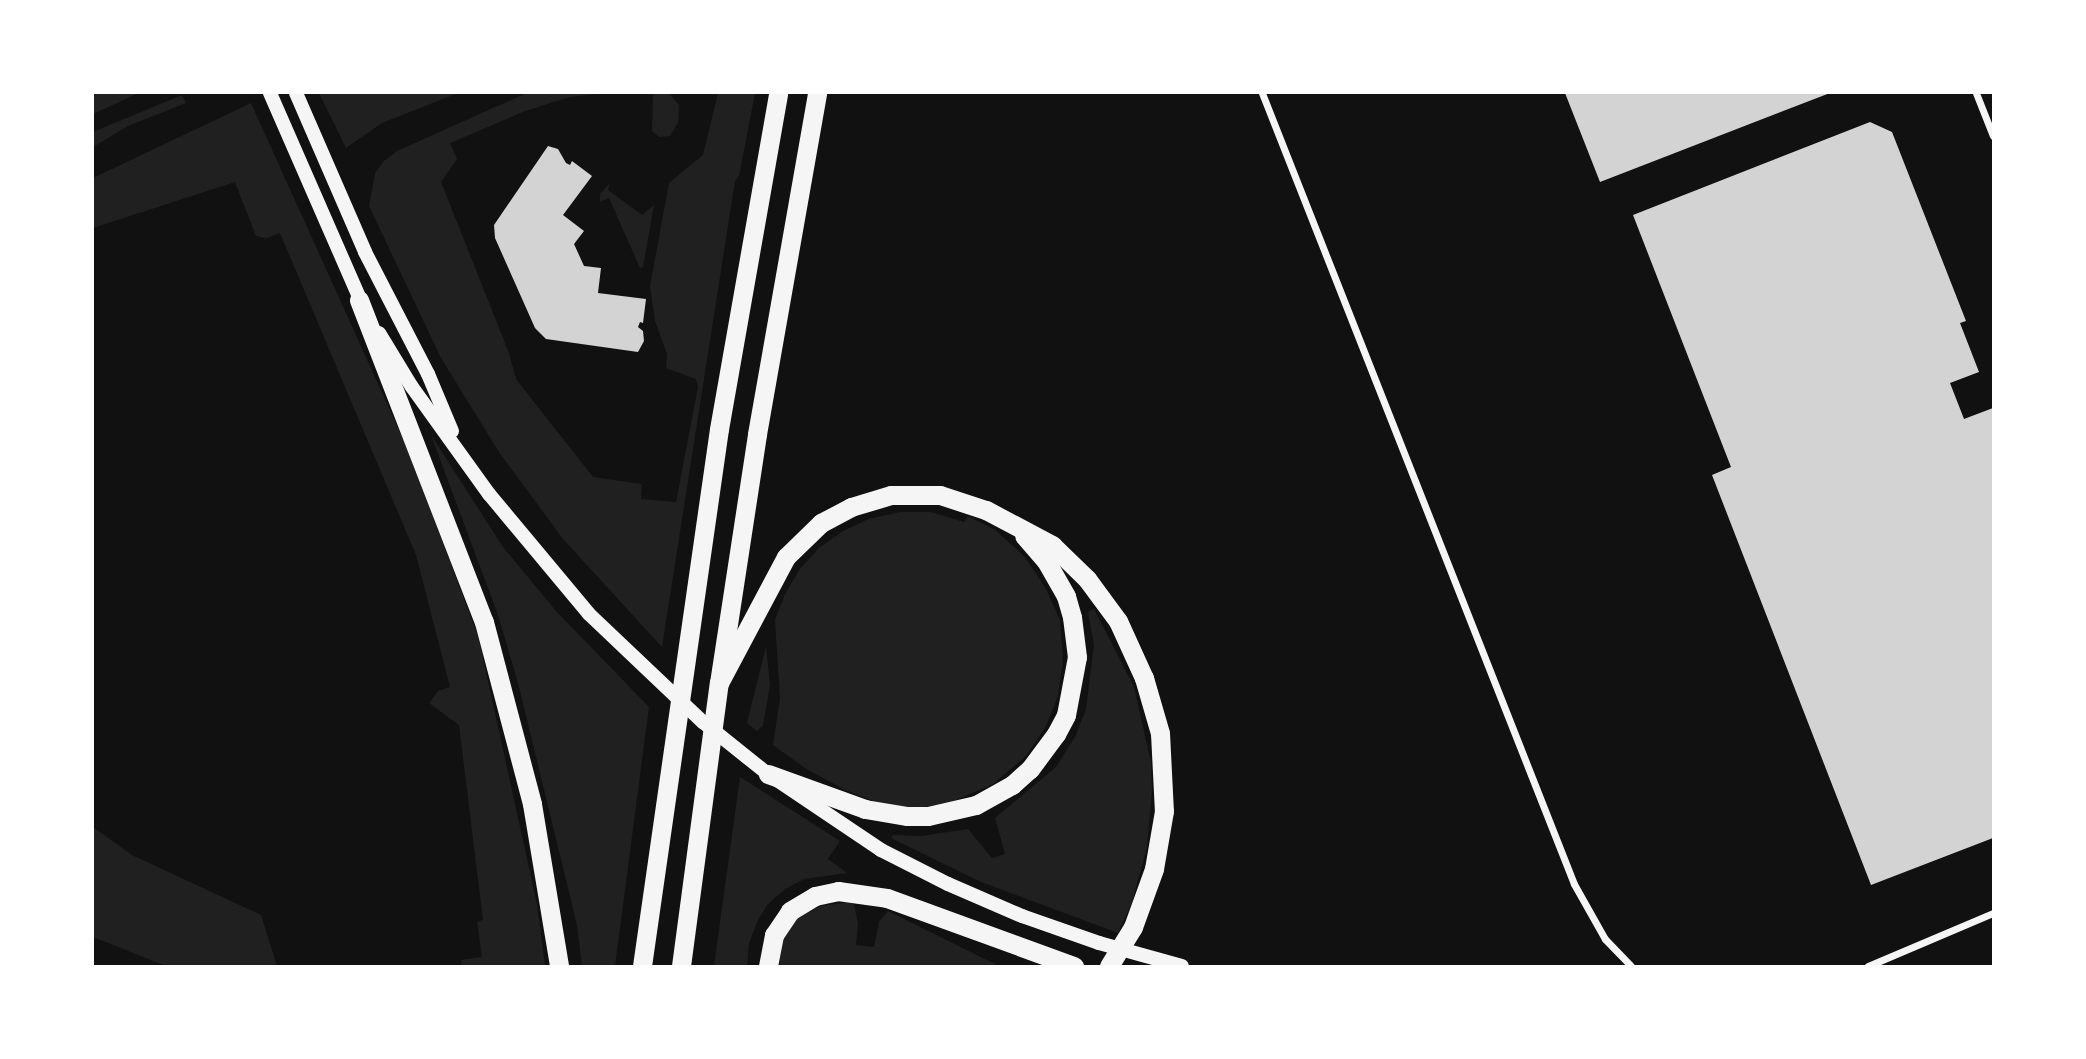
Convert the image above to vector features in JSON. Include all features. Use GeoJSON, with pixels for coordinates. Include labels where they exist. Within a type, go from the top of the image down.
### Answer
{"type":"FeatureCollection","features":[{"type":"Feature","properties":{"kind":"highway"},"geometry":{"type":"LineString","coordinates":[[642,966],[688,628],[754,220],[778,93]]}},
{"type":"Feature","properties":{"kind":"highway"},"geometry":{"type":"LineString","coordinates":[[681,966],[719,683],[817,93]]}},
{"type":"Feature","properties":{"kind":"highway"},"geometry":{"type":"LineString","coordinates":[[359,300],[484,622],[532,804],[559,966]]}},
{"type":"Feature","properties":{"kind":"highway"},"geometry":{"type":"LineString","coordinates":[[719,683],[758,614],[777,571],[808,533],[835,514],[867,501],[904,494],[940,495],[986,510],[1052,545],[1087,579],[1118,621],[1144,678],[1160,733],[1165,781],[1160,835],[1142,905],[1109,966]]}},
{"type":"Feature","properties":{"kind":"highway"},"geometry":{"type":"LineString","coordinates":[[768,774],[865,809],[906,816],[928,816],[947,813],[995,796],[1012,785],[1041,756],[1056,734],[1072,695],[1077,657],[1072,617],[1058,579],[1039,551],[1012,526],[986,510]]}},
{"type":"Feature","properties":{"kind":"highway"},"geometry":{"type":"LineString","coordinates":[[768,966],[774,935],[790,911],[815,896],[838,891],[887,898],[1074,966]]}},
{"type":"Feature","properties":{"kind":"main road"},"geometry":{"type":"LineString","coordinates":[[270,93],[359,300],[412,387],[489,494],[589,614],[703,722],[768,774],[881,850],[948,884],[1022,916],[1099,943],[1182,966]]}},
{"type":"Feature","properties":{"kind":"main road"},"geometry":{"type":"LineString","coordinates":[[296,93],[365,251],[428,373],[459,449]]}},
{"type":"Feature","properties":{"kind":"street"},"geometry":{"type":"LineString","coordinates":[[1262,93],[1574,884],[1605,939],[1631,966]]}},
{"type":"Feature","properties":{"kind":"street"},"geometry":{"type":"LineString","coordinates":[[1976,93],[1993,135]]}},
{"type":"Feature","properties":{"kind":"street"},"geometry":{"type":"LineString","coordinates":[[1868,966],[1993,914]]}},
{"type":"Feature","properties":{"kind":"shaded area"},"geometry":{"type":"Polygon","coordinates":[[[93,93],[139,93],[93,114],[93,93]]]}},
{"type":"Feature","properties":{"kind":"shaded area"},"geometry":{"type":"Polygon","coordinates":[[[319,93],[458,93],[382,123],[346,148],[319,93]]]}},
{"type":"Feature","properties":{"kind":"shaded area"},"geometry":{"type":"Polygon","coordinates":[[[527,93],[604,93],[570,97],[525,111],[450,143],[457,159],[441,182],[509,353],[516,379],[593,477],[642,484],[641,499],[676,502],[698,387],[696,379],[666,368],[667,354],[655,321],[650,286],[669,183],[703,155],[718,93],[755,93],[739,176],[735,181],[662,647],[563,539],[499,452],[441,358],[369,206],[375,173],[384,161],[397,151],[527,93]]]}},
{"type":"Feature","properties":{"kind":"shaded area"},"geometry":{"type":"Polygon","coordinates":[[[653,93],[669,93],[679,105],[678,123],[670,136],[659,137],[652,131],[653,93]]]}},
{"type":"Feature","properties":{"kind":"shaded area"},"geometry":{"type":"Polygon","coordinates":[[[182,95],[186,103],[128,126],[93,147],[93,132],[182,95]]]}},
{"type":"Feature","properties":{"kind":"shaded area"},"geometry":{"type":"Polygon","coordinates":[[[251,103],[407,448],[478,636],[537,904],[545,966],[462,966],[461,960],[482,957],[477,922],[483,920],[459,725],[429,703],[438,691],[450,687],[416,555],[280,233],[267,238],[256,236],[235,182],[93,228],[93,178],[251,103]]]}},
{"type":"Feature","properties":{"kind":"shaded area"},"geometry":{"type":"Polygon","coordinates":[[[610,183],[608,190],[642,215],[654,205],[643,267],[640,268],[609,198],[600,202],[600,194],[610,183]]]}},
{"type":"Feature","properties":{"kind":"shaded area"},"geometry":{"type":"Polygon","coordinates":[[[431,435],[503,547],[556,611],[649,707],[615,966],[582,966],[577,925],[518,683],[498,615],[431,435]]]}},
{"type":"Feature","properties":{"kind":"shaded area"},"geometry":{"type":"Polygon","coordinates":[[[900,512],[931,512],[964,522],[968,516],[995,530],[1024,556],[1045,587],[1060,620],[1063,660],[1058,696],[1045,728],[1026,756],[993,784],[947,804],[912,808],[879,803],[843,789],[805,768],[773,745],[780,698],[775,620],[785,594],[800,569],[819,548],[843,531],[869,519],[900,512]]]}},
{"type":"Feature","properties":{"kind":"shaded area"},"geometry":{"type":"Polygon","coordinates":[[[1094,609],[1134,687],[1151,762],[1152,789],[1147,847],[1132,902],[1118,933],[981,882],[891,838],[893,835],[921,836],[968,829],[992,858],[1005,854],[995,818],[1056,767],[1075,737],[1086,709],[1094,645],[1088,612],[1094,609]]]}},
{"type":"Feature","properties":{"kind":"shaded area"},"geometry":{"type":"Polygon","coordinates":[[[766,647],[770,685],[763,725],[757,731],[747,723],[766,647]]]}},
{"type":"Feature","properties":{"kind":"shaded area"},"geometry":{"type":"Polygon","coordinates":[[[740,777],[840,841],[828,859],[847,873],[804,879],[785,889],[767,905],[757,922],[749,944],[747,966],[714,966],[740,777]]]}},
{"type":"Feature","properties":{"kind":"shaded area"},"geometry":{"type":"Polygon","coordinates":[[[93,827],[132,855],[261,915],[277,966],[166,966],[93,937],[93,827]]]}},
{"type":"Feature","properties":{"kind":"shaded area"},"geometry":{"type":"Polygon","coordinates":[[[850,902],[854,905],[858,924],[856,945],[874,947],[879,922],[888,911],[999,966],[779,966],[783,937],[799,917],[821,906],[850,902]]]}},
{"type":"Feature","properties":{"kind":"building"},"geometry":{"type":"Polygon","coordinates":[[[1565,93],[1830,93],[1600,182],[1565,93]]]}},
{"type":"Feature","properties":{"kind":"building"},"geometry":{"type":"Polygon","coordinates":[[[1870,122],[1892,132],[1966,321],[1960,323],[1979,372],[1950,383],[1964,419],[1993,408],[1993,838],[1871,885],[1712,475],[1731,467],[1633,215],[1870,122]]]}},
{"type":"Feature","properties":{"kind":"building"},"geometry":{"type":"Polygon","coordinates":[[[548,146],[558,149],[566,163],[570,165],[572,161],[592,176],[563,215],[584,231],[574,244],[584,266],[601,268],[598,293],[646,299],[643,323],[640,322],[638,327],[643,331],[644,341],[638,352],[546,339],[535,328],[495,238],[494,225],[548,146]]]}}]}
